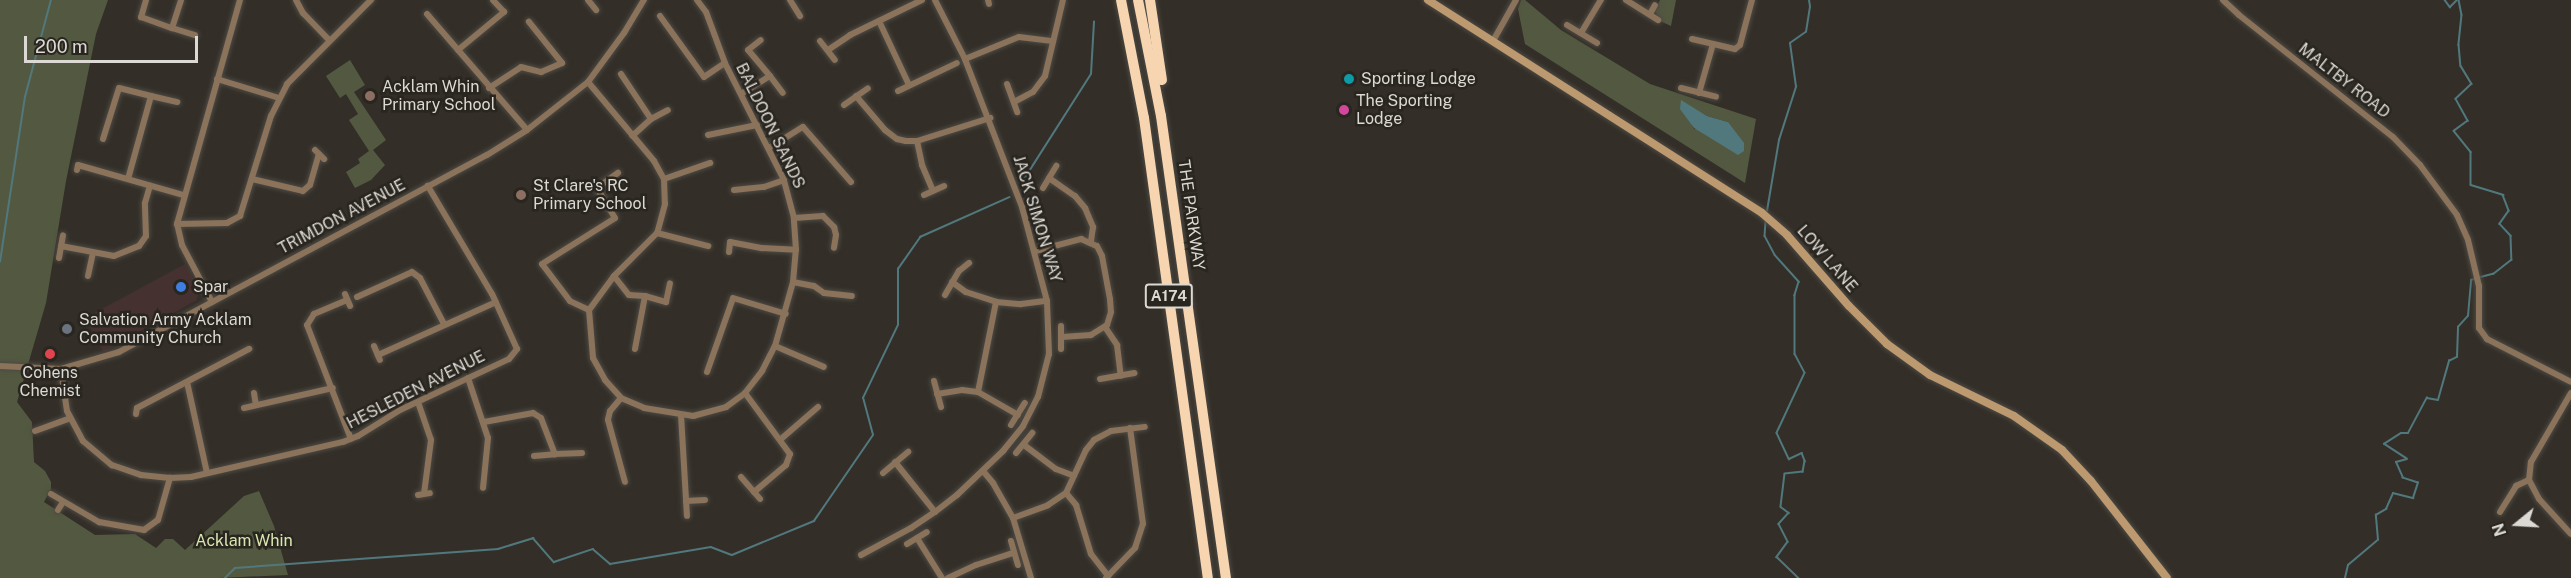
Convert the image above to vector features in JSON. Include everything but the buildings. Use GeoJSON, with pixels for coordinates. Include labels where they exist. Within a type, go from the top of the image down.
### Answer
{"type":"FeatureCollection","features":[{"type":"Feature","properties":{"kind":"highway","name":"THE PARKWAY"},"geometry":{"type":"LineString","coordinates":[[1121,0],[1150,153],[1208,578]]}},
{"type":"Feature","properties":{"kind":"highway","name":"THE PARKWAY"},"geometry":{"type":"LineString","coordinates":[[1138,0],[1161,116],[1226,578]]}},
{"type":"Feature","properties":{"kind":"highway"},"geometry":{"type":"LineString","coordinates":[[1150,0],[1173,158],[1176,218]]}},
{"type":"Feature","properties":{"kind":"main road","name":"LOW LANE"},"geometry":{"type":"LineString","coordinates":[[1428,0],[1762,213],[1775,224],[1867,326],[1903,356],[1930,375],[2034,428],[2062,450],[2091,481],[2167,578]]}},
{"type":"Feature","properties":{"kind":"street"},"geometry":{"type":"LineString","coordinates":[[146,0],[141,17],[195,35]]}},
{"type":"Feature","properties":{"kind":"street"},"geometry":{"type":"LineString","coordinates":[[172,28],[181,0]]}},
{"type":"Feature","properties":{"kind":"street"},"geometry":{"type":"LineString","coordinates":[[212,302],[182,245],[177,224],[183,195],[240,0]]}},
{"type":"Feature","properties":{"kind":"street"},"geometry":{"type":"LineString","coordinates":[[296,0],[303,14],[329,40]]}},
{"type":"Feature","properties":{"kind":"street"},"geometry":{"type":"LineString","coordinates":[[177,224],[221,224],[236,219],[243,211],[279,98],[292,77],[371,0]]}},
{"type":"Feature","properties":{"kind":"street"},"geometry":{"type":"LineString","coordinates":[[458,50],[504,12],[493,0]]}},
{"type":"Feature","properties":{"kind":"street"},"geometry":{"type":"LineString","coordinates":[[588,0],[596,10]]}},
{"type":"Feature","properties":{"kind":"street","name":"TRIMDON AVENUE"},"geometry":{"type":"LineString","coordinates":[[0,366],[61,369],[119,352],[428,186],[527,130],[588,82],[624,33],[644,0]]}},
{"type":"Feature","properties":{"kind":"street","name":"BALDOON SANDS"},"geometry":{"type":"LineString","coordinates":[[589,310],[593,358],[604,380],[621,398],[644,408],[693,416],[717,410],[745,393],[762,371],[775,346],[786,314],[793,282],[796,250],[794,218],[784,180],[770,148],[725,63],[706,12],[697,0]]}},
{"type":"Feature","properties":{"kind":"street"},"geometry":{"type":"LineString","coordinates":[[828,50],[850,35],[922,0]]}},
{"type":"Feature","properties":{"kind":"street","name":"JACK SIMON WAY"},"geometry":{"type":"LineString","coordinates":[[861,555],[935,512],[983,471],[1023,426],[1038,397],[1049,354],[1047,301],[1020,201],[990,117],[965,59],[935,0]]}},
{"type":"Feature","properties":{"kind":"street"},"geometry":{"type":"LineString","coordinates":[[1014,102],[1040,86],[1045,76],[1063,0]]}},
{"type":"Feature","properties":{"kind":"street"},"geometry":{"type":"LineString","coordinates":[[1493,41],[1516,0]]}},
{"type":"Feature","properties":{"kind":"street"},"geometry":{"type":"LineString","coordinates":[[1581,33],[1601,0]]}},
{"type":"Feature","properties":{"kind":"street"},"geometry":{"type":"LineString","coordinates":[[1626,0],[1658,20]]}},
{"type":"Feature","properties":{"kind":"street"},"geometry":{"type":"LineString","coordinates":[[1692,39],[1735,49],[1740,45],[1752,0]]}},
{"type":"Feature","properties":{"kind":"street","name":"MALTBY ROAD"},"geometry":{"type":"LineString","coordinates":[[2223,0],[2393,137],[2440,190],[2457,215],[2476,268],[2480,328],[2487,339],[2571,382]]}},
{"type":"Feature","properties":{"kind":"street"},"geometry":{"type":"LineString","coordinates":[[792,1],[800,16]]}},
{"type":"Feature","properties":{"kind":"street"},"geometry":{"type":"LineString","coordinates":[[1650,14],[1655,5]]}},
{"type":"Feature","properties":{"kind":"street"},"geometry":{"type":"LineString","coordinates":[[427,14],[527,130]]}},
{"type":"Feature","properties":{"kind":"street"},"geometry":{"type":"LineString","coordinates":[[660,16],[704,77],[725,63]]}},
{"type":"Feature","properties":{"kind":"street"},"geometry":{"type":"LineString","coordinates":[[879,21],[909,85]]}},
{"type":"Feature","properties":{"kind":"street"},"geometry":{"type":"LineString","coordinates":[[489,88],[521,67],[542,72],[562,63],[529,22]]}},
{"type":"Feature","properties":{"kind":"street"},"geometry":{"type":"LineString","coordinates":[[1567,25],[1597,43]]}},
{"type":"Feature","properties":{"kind":"street"},"geometry":{"type":"LineString","coordinates":[[965,59],[1019,37],[1031,36],[1053,40]]}},
{"type":"Feature","properties":{"kind":"street"},"geometry":{"type":"LineString","coordinates":[[761,40],[748,50],[783,93]]}},
{"type":"Feature","properties":{"kind":"street"},"geometry":{"type":"LineString","coordinates":[[820,41],[835,60]]}},
{"type":"Feature","properties":{"kind":"street"},"geometry":{"type":"LineString","coordinates":[[1699,93],[1713,44]]}},
{"type":"Feature","properties":{"kind":"street"},"geometry":{"type":"LineString","coordinates":[[898,91],[957,63]]}},
{"type":"Feature","properties":{"kind":"street"},"geometry":{"type":"LineString","coordinates":[[621,74],[651,119]]}},
{"type":"Feature","properties":{"kind":"street"},"geometry":{"type":"LineString","coordinates":[[741,94],[770,76]]}},
{"type":"Feature","properties":{"kind":"street"},"geometry":{"type":"LineString","coordinates":[[217,79],[279,98]]}},
{"type":"Feature","properties":{"kind":"street"},"geometry":{"type":"LineString","coordinates":[[588,82],[654,160],[664,179],[665,204],[657,233],[614,276],[589,310],[570,300],[542,264],[615,218],[597,188],[618,173]]}},
{"type":"Feature","properties":{"kind":"street"},"geometry":{"type":"LineString","coordinates":[[1007,84],[1017,112]]}},
{"type":"Feature","properties":{"kind":"street"},"geometry":{"type":"LineString","coordinates":[[107,136],[119,88],[177,102]]}},
{"type":"Feature","properties":{"kind":"street"},"geometry":{"type":"LineString","coordinates":[[844,105],[868,88]]}},
{"type":"Feature","properties":{"kind":"street"},"geometry":{"type":"LineString","coordinates":[[1681,88],[1716,97]]}},
{"type":"Feature","properties":{"kind":"street"},"geometry":{"type":"LineString","coordinates":[[128,179],[151,96]]}},
{"type":"Feature","properties":{"kind":"street"},"geometry":{"type":"LineString","coordinates":[[856,96],[897,139],[917,141],[990,117]]}},
{"type":"Feature","properties":{"kind":"street"},"geometry":{"type":"LineString","coordinates":[[632,136],[651,119],[668,111]]}},
{"type":"Feature","properties":{"kind":"street"},"geometry":{"type":"LineString","coordinates":[[708,135],[757,125]]}},
{"type":"Feature","properties":{"kind":"street"},"geometry":{"type":"LineString","coordinates":[[770,148],[803,127],[851,182]]}},
{"type":"Feature","properties":{"kind":"street"},"geometry":{"type":"LineString","coordinates":[[917,141],[922,165],[933,191]]}},
{"type":"Feature","properties":{"kind":"street"},"geometry":{"type":"LineString","coordinates":[[252,179],[303,192],[308,188],[319,154]]}},
{"type":"Feature","properties":{"kind":"street"},"geometry":{"type":"LineString","coordinates":[[664,179],[710,163]]}},
{"type":"Feature","properties":{"kind":"street"},"geometry":{"type":"LineString","coordinates":[[78,165],[183,195]]}},
{"type":"Feature","properties":{"kind":"street"},"geometry":{"type":"LineString","coordinates":[[1043,188],[1056,166]]}},
{"type":"Feature","properties":{"kind":"street"},"geometry":{"type":"LineString","coordinates":[[1049,178],[1066,189],[1085,208],[1093,227],[1091,242]]}},
{"type":"Feature","properties":{"kind":"street"},"geometry":{"type":"LineString","coordinates":[[734,190],[764,187],[784,180]]}},
{"type":"Feature","properties":{"kind":"street"},"geometry":{"type":"LineString","coordinates":[[61,246],[114,256],[143,242],[146,198],[150,186]]}},
{"type":"Feature","properties":{"kind":"street","name":"HESLEDEN AVENUE"},"geometry":{"type":"LineString","coordinates":[[61,369],[65,404],[83,441],[112,465],[141,475],[170,478],[207,473],[351,439],[418,402],[509,359],[516,352],[516,342],[496,302],[428,186]]}},
{"type":"Feature","properties":{"kind":"street"},"geometry":{"type":"LineString","coordinates":[[924,195],[944,186]]}},
{"type":"Feature","properties":{"kind":"street"},"geometry":{"type":"LineString","coordinates":[[794,218],[823,216],[834,227],[836,235],[834,248]]}},
{"type":"Feature","properties":{"kind":"street"},"geometry":{"type":"LineString","coordinates":[[657,233],[708,246]]}},
{"type":"Feature","properties":{"kind":"street"},"geometry":{"type":"LineString","coordinates":[[58,258],[63,235]]}},
{"type":"Feature","properties":{"kind":"street"},"geometry":{"type":"LineString","coordinates":[[1035,251],[1077,239],[1091,242],[1102,256],[1111,312],[1105,327],[1084,336],[1062,337]]}},
{"type":"Feature","properties":{"kind":"street"},"geometry":{"type":"LineString","coordinates":[[729,252],[730,242],[762,249],[796,250]]}},
{"type":"Feature","properties":{"kind":"street"},"geometry":{"type":"LineString","coordinates":[[88,276],[93,253]]}},
{"type":"Feature","properties":{"kind":"street"},"geometry":{"type":"LineString","coordinates":[[945,295],[952,282],[969,263]]}},
{"type":"Feature","properties":{"kind":"street"},"geometry":{"type":"LineString","coordinates":[[358,298],[405,273],[415,273],[420,278],[444,324]]}},
{"type":"Feature","properties":{"kind":"street"},"geometry":{"type":"LineString","coordinates":[[614,276],[629,295],[645,296],[666,302],[670,283]]}},
{"type":"Feature","properties":{"kind":"street"},"geometry":{"type":"LineString","coordinates":[[793,282],[814,286],[824,293],[852,296]]}},
{"type":"Feature","properties":{"kind":"street"},"geometry":{"type":"LineString","coordinates":[[952,282],[966,292],[996,302],[1021,304],[1047,301]]}},
{"type":"Feature","properties":{"kind":"street"},"geometry":{"type":"LineString","coordinates":[[635,349],[645,296]]}},
{"type":"Feature","properties":{"kind":"street"},"geometry":{"type":"LineString","coordinates":[[707,372],[733,298],[786,314]]}},
{"type":"Feature","properties":{"kind":"street"},"geometry":{"type":"LineString","coordinates":[[348,300],[314,314],[307,325],[351,439]]}},
{"type":"Feature","properties":{"kind":"street"},"geometry":{"type":"LineString","coordinates":[[374,346],[379,358],[444,324],[496,302]]}},
{"type":"Feature","properties":{"kind":"street"},"geometry":{"type":"LineString","coordinates":[[978,392],[996,302]]}},
{"type":"Feature","properties":{"kind":"street"},"geometry":{"type":"LineString","coordinates":[[1061,326],[1061,349]]}},
{"type":"Feature","properties":{"kind":"street"},"geometry":{"type":"LineString","coordinates":[[1105,327],[1117,345],[1121,376]]}},
{"type":"Feature","properties":{"kind":"street"},"geometry":{"type":"LineString","coordinates":[[775,346],[824,367]]}},
{"type":"Feature","properties":{"kind":"street"},"geometry":{"type":"LineString","coordinates":[[136,408],[249,349]]}},
{"type":"Feature","properties":{"kind":"street"},"geometry":{"type":"LineString","coordinates":[[236,356],[240,363]]}},
{"type":"Feature","properties":{"kind":"street"},"geometry":{"type":"LineString","coordinates":[[1101,379],[1134,374]]}},
{"type":"Feature","properties":{"kind":"street"},"geometry":{"type":"LineString","coordinates":[[468,378],[484,422],[488,445],[483,488]]}},
{"type":"Feature","properties":{"kind":"street"},"geometry":{"type":"LineString","coordinates":[[934,381],[941,407]]}},
{"type":"Feature","properties":{"kind":"street"},"geometry":{"type":"LineString","coordinates":[[187,382],[207,473]]}},
{"type":"Feature","properties":{"kind":"street"},"geometry":{"type":"LineString","coordinates":[[244,408],[333,388]]}},
{"type":"Feature","properties":{"kind":"street"},"geometry":{"type":"LineString","coordinates":[[937,394],[962,390],[978,392],[1018,415]]}},
{"type":"Feature","properties":{"kind":"street"},"geometry":{"type":"LineString","coordinates":[[254,393],[256,405]]}},
{"type":"Feature","properties":{"kind":"street"},"geometry":{"type":"LineString","coordinates":[[745,393],[789,451],[789,461],[754,492]]}},
{"type":"Feature","properties":{"kind":"street"},"geometry":{"type":"LineString","coordinates":[[2571,393],[2531,462],[2529,480],[2539,500],[2571,534]]}},
{"type":"Feature","properties":{"kind":"street"},"geometry":{"type":"LineString","coordinates":[[621,398],[610,411],[608,420],[625,482]]}},
{"type":"Feature","properties":{"kind":"street"},"geometry":{"type":"LineString","coordinates":[[418,402],[431,440],[424,494]]}},
{"type":"Feature","properties":{"kind":"street"},"geometry":{"type":"LineString","coordinates":[[1011,425],[1025,403]]}},
{"type":"Feature","properties":{"kind":"street"},"geometry":{"type":"LineString","coordinates":[[781,439],[809,409],[818,407]]}},
{"type":"Feature","properties":{"kind":"street"},"geometry":{"type":"LineString","coordinates":[[484,422],[529,413],[536,414],[543,421],[555,454]]}},
{"type":"Feature","properties":{"kind":"street"},"geometry":{"type":"LineString","coordinates":[[681,415],[687,516]]}},
{"type":"Feature","properties":{"kind":"street"},"geometry":{"type":"LineString","coordinates":[[35,431],[70,418]]}},
{"type":"Feature","properties":{"kind":"street"},"geometry":{"type":"LineString","coordinates":[[1013,518],[1048,505],[1066,492],[1086,450],[1094,440],[1111,431],[1145,427]]}},
{"type":"Feature","properties":{"kind":"street"},"geometry":{"type":"LineString","coordinates":[[1066,492],[1076,505],[1091,554],[1107,577],[1135,548],[1143,524],[1130,428]]}},
{"type":"Feature","properties":{"kind":"street"},"geometry":{"type":"LineString","coordinates":[[1016,453],[1032,433]]}},
{"type":"Feature","properties":{"kind":"street"},"geometry":{"type":"LineString","coordinates":[[1024,445],[1056,468],[1074,476]]}},
{"type":"Feature","properties":{"kind":"street"},"geometry":{"type":"LineString","coordinates":[[883,473],[908,452]]}},
{"type":"Feature","properties":{"kind":"street"},"geometry":{"type":"LineString","coordinates":[[534,456],[582,453]]}},
{"type":"Feature","properties":{"kind":"street"},"geometry":{"type":"LineString","coordinates":[[895,462],[935,512]]}},
{"type":"Feature","properties":{"kind":"street"},"geometry":{"type":"LineString","coordinates":[[983,471],[999,492],[1013,518],[1030,578]]}},
{"type":"Feature","properties":{"kind":"street"},"geometry":{"type":"LineString","coordinates":[[741,477],[760,499]]}},
{"type":"Feature","properties":{"kind":"street"},"geometry":{"type":"LineString","coordinates":[[51,494],[99,522],[144,530],[158,520],[170,478]]}},
{"type":"Feature","properties":{"kind":"street"},"geometry":{"type":"LineString","coordinates":[[2500,512],[2516,486],[2529,480]]}},
{"type":"Feature","properties":{"kind":"street"},"geometry":{"type":"LineString","coordinates":[[686,501],[705,500]]}},
{"type":"Feature","properties":{"kind":"street"},"geometry":{"type":"LineString","coordinates":[[58,510],[63,502]]}},
{"type":"Feature","properties":{"kind":"street"},"geometry":{"type":"LineString","coordinates":[[907,544],[927,531]]}},
{"type":"Feature","properties":{"kind":"street"},"geometry":{"type":"LineString","coordinates":[[917,538],[942,578]]}},
{"type":"Feature","properties":{"kind":"street"},"geometry":{"type":"LineString","coordinates":[[1011,541],[1018,565]]}},
{"type":"Feature","properties":{"kind":"street"},"geometry":{"type":"LineString","coordinates":[[948,578],[976,565],[1014,553]]}},
{"type":"Feature","properties":{"kind":"shaded area"},"geometry":{"type":"Polygon","coordinates":[[[185,264],[199,289],[197,300],[103,352],[85,318],[185,264]]]}},
{"type":"Feature","properties":{"kind":"green space","name":"Acklam Whin"},"geometry":{"type":"Polygon","coordinates":[[[0,0],[108,0],[96,34],[66,181],[46,303],[17,402],[32,422],[34,462],[45,471],[51,482],[51,489],[44,502],[95,535],[135,534],[156,548],[165,539],[173,539],[185,550],[244,496],[259,491],[274,526],[288,575],[218,578],[0,578],[0,0]]]}},
{"type":"Feature","properties":{"kind":"green space"},"geometry":{"type":"Polygon","coordinates":[[[1521,0],[1525,0],[1561,30],[1650,84],[1756,119],[1745,183],[1525,44],[1518,9],[1521,0]],[[1681,101],[1694,129],[1728,122],[1707,116],[1681,101]]]}},
{"type":"Feature","properties":{"kind":"green space"},"geometry":{"type":"Polygon","coordinates":[[[1660,0],[1676,0],[1671,26],[1660,21],[1655,11],[1660,0]]]}},
{"type":"Feature","properties":{"kind":"green space"},"geometry":{"type":"Polygon","coordinates":[[[350,60],[365,85],[354,92],[386,140],[373,150],[385,165],[371,180],[355,188],[346,172],[360,163],[358,159],[369,151],[349,120],[358,114],[346,94],[340,98],[326,76],[350,60]]]}},
{"type":"Feature","properties":{"kind":"water"},"geometry":{"type":"Polygon","coordinates":[[[1681,100],[1707,116],[1728,122],[1744,143],[1744,151],[1738,155],[1694,128],[1680,109],[1681,100]]]}},
{"type":"Feature","properties":{"kind":"waterway"},"geometry":{"type":"LineString","coordinates":[[0,262],[25,97],[51,0]]}},
{"type":"Feature","properties":{"kind":"waterway"},"geometry":{"type":"LineString","coordinates":[[1767,211],[1779,140],[1796,87],[1790,43],[1806,32],[1809,0]]}},
{"type":"Feature","properties":{"kind":"waterway"},"geometry":{"type":"LineString","coordinates":[[2445,0],[2450,7],[2457,0]]}},
{"type":"Feature","properties":{"kind":"waterway"},"geometry":{"type":"LineString","coordinates":[[2459,0],[2462,15],[2459,45],[2461,66],[2472,84],[2456,99],[2468,121],[2454,131],[2471,152],[2471,185],[2503,195],[2509,211],[2500,224],[2511,236],[2512,260],[2494,274],[2479,278]]}},
{"type":"Feature","properties":{"kind":"waterway"},"geometry":{"type":"LineString","coordinates":[[1021,184],[1091,74],[1094,22]]}},
{"type":"Feature","properties":{"kind":"waterway"},"geometry":{"type":"LineString","coordinates":[[225,578],[235,568],[498,549],[533,538],[554,562],[593,549],[610,564],[711,547],[732,555],[814,521],[873,435],[863,398],[898,325],[898,269],[920,237],[1010,197]]}},
{"type":"Feature","properties":{"kind":"waterway"},"geometry":{"type":"LineString","coordinates":[[1766,222],[1765,236],[1775,255],[1799,282],[1795,295],[1795,354],[1805,373],[1777,433],[1789,459],[1802,453],[1805,461],[1803,472],[1785,474],[1781,507],[1789,513],[1779,524],[1788,542],[1777,557],[1799,578]]}},
{"type":"Feature","properties":{"kind":"waterway"},"geometry":{"type":"LineString","coordinates":[[2345,578],[2348,565],[2378,540],[2376,515],[2386,509],[2393,493],[2413,498],[2418,483],[2403,478],[2396,462],[2407,459],[2384,444],[2401,433],[2408,433],[2427,398],[2438,400],[2449,361],[2457,357],[2458,327],[2468,316],[2471,280],[2474,279]]}},
{"type":"Feature","properties":{"kind":"place","name":"Sporting Lodge"},"geometry":{"type":"Point","coordinates":[1349,79]}},
{"type":"Feature","properties":{"kind":"place","name":"Acklam Whin Primary School"},"geometry":{"type":"Point","coordinates":[370,96]}},
{"type":"Feature","properties":{"kind":"place","name":"The Sporting Lodge"},"geometry":{"type":"Point","coordinates":[1344,110]}},
{"type":"Feature","properties":{"kind":"place","name":"St Clare's RC Primary School"},"geometry":{"type":"Point","coordinates":[521,195]}},
{"type":"Feature","properties":{"kind":"place","name":"Spar"},"geometry":{"type":"Point","coordinates":[181,287]}},
{"type":"Feature","properties":{"kind":"place","name":"Salvation Army Acklam Community Church"},"geometry":{"type":"Point","coordinates":[67,329]}},
{"type":"Feature","properties":{"kind":"place","name":"Cohens Chemist"},"geometry":{"type":"Point","coordinates":[50,354]}}]}
